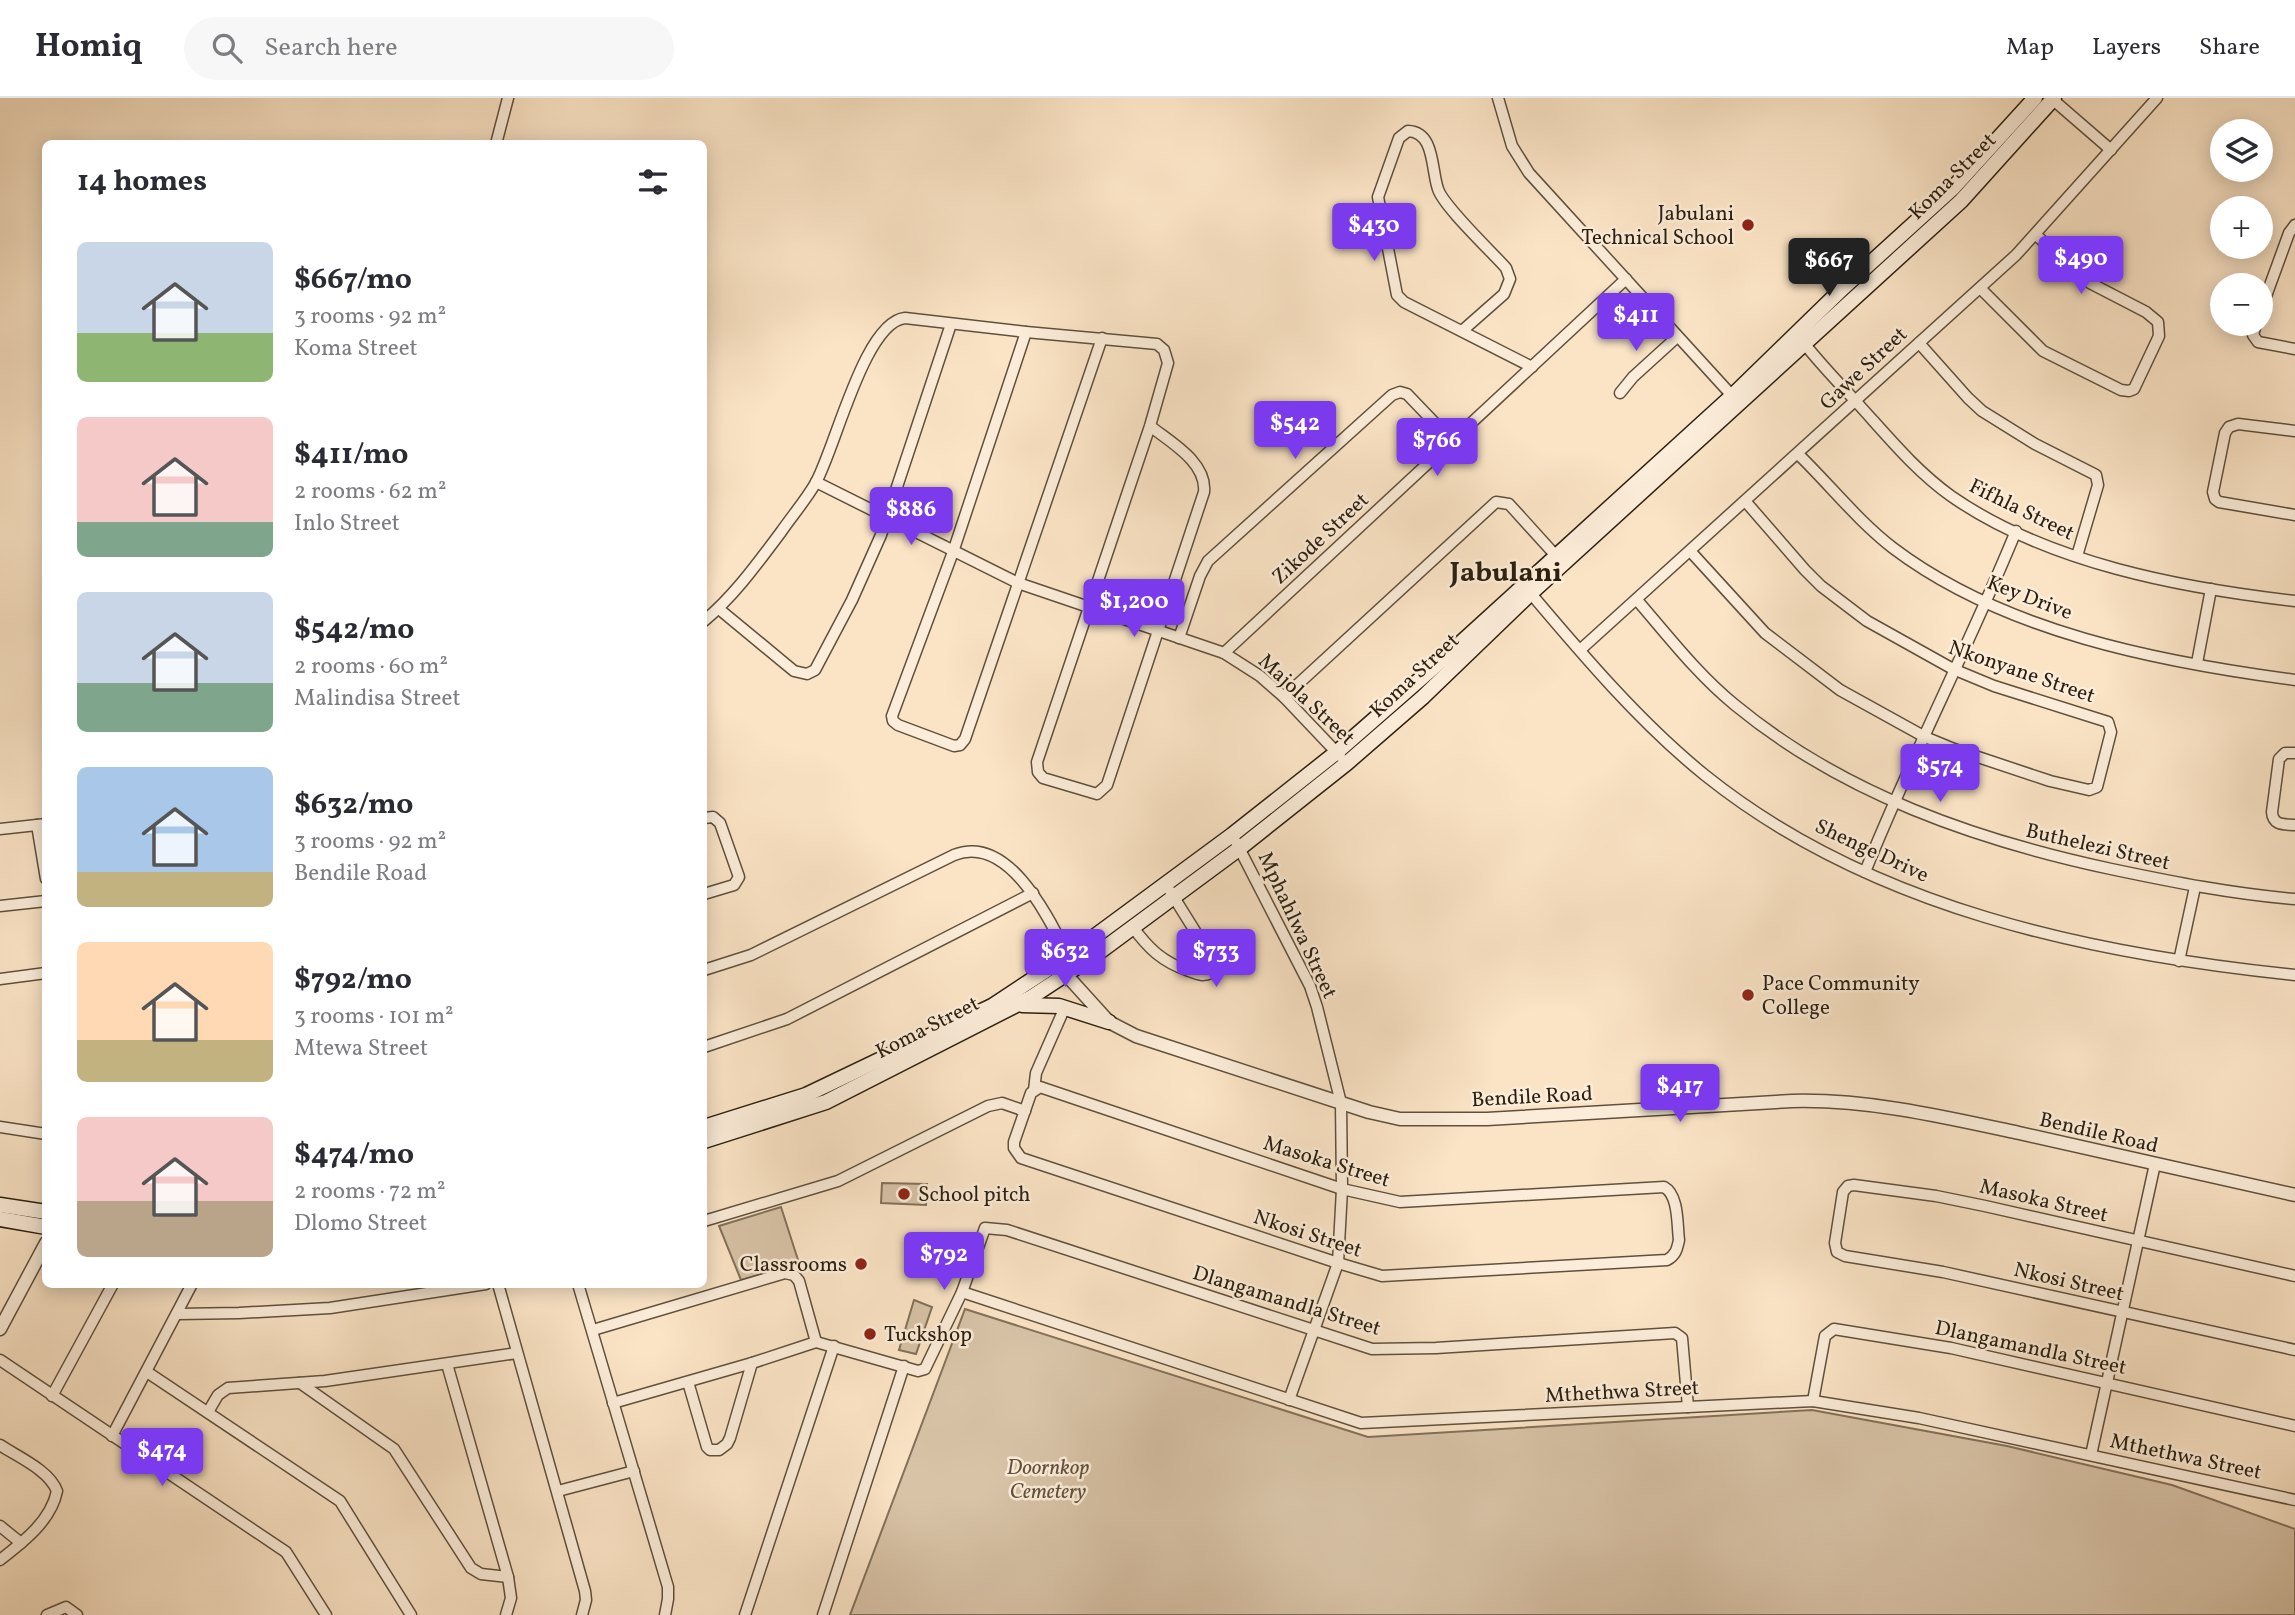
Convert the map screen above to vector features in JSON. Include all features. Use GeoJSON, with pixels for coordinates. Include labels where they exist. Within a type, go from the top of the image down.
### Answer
{"type":"FeatureCollection","features":[{"type":"Feature","properties":{"kind":"main road","name":"Koma Street"},"geometry":{"type":"LineString","coordinates":[[707,1126],[791,1100],[825,1086],[992,1006],[1170,890],[1236,842],[1342,757],[1736,400],[1953,188],[2035,98]]}},
{"type":"Feature","properties":{"kind":"main road","name":"Koma Street"},"geometry":{"type":"LineString","coordinates":[[1801,339],[1961,201],[2052,98]]}},
{"type":"Feature","properties":{"kind":"main road","name":"Koma Street"},"geometry":{"type":"LineString","coordinates":[[1528,590],[1557,556],[1736,400]]}},
{"type":"Feature","properties":{"kind":"main road","name":"Koma Street"},"geometry":{"type":"LineString","coordinates":[[707,1140],[826,1102],[1014,1006],[1066,976],[1132,926],[1170,890]]}},
{"type":"Feature","properties":{"kind":"main road"},"geometry":{"type":"LineString","coordinates":[[1014,1006],[1065,1007],[1109,1022]]}},
{"type":"Feature","properties":{"kind":"main road"},"geometry":{"type":"LineString","coordinates":[[0,1205],[42,1211]]}},
{"type":"Feature","properties":{"kind":"main road"},"geometry":{"type":"LineString","coordinates":[[0,1219],[42,1226]]}},
{"type":"Feature","properties":{"kind":"street"},"geometry":{"type":"LineString","coordinates":[[497,140],[508,98]]}},
{"type":"Feature","properties":{"kind":"street"},"geometry":{"type":"LineString","coordinates":[[1498,98],[1508,137],[1536,181],[1736,400]]}},
{"type":"Feature","properties":{"kind":"street"},"geometry":{"type":"LineString","coordinates":[[2052,98],[2111,150]]}},
{"type":"Feature","properties":{"kind":"street","name":"Gawe Street"},"geometry":{"type":"LineString","coordinates":[[1580,650],[1692,552],[2036,235],[2157,98]]}},
{"type":"Feature","properties":{"kind":"street"},"geometry":{"type":"LineString","coordinates":[[1462,331],[1504,294],[1510,279],[1506,268],[1440,195],[1427,141],[1418,133],[1408,131],[1399,138],[1378,197],[1396,293],[1402,301],[1532,367]]}},
{"type":"Feature","properties":{"kind":"street"},"geometry":{"type":"LineString","coordinates":[[2273,277],[2289,233],[2295,225]]}},
{"type":"Feature","properties":{"kind":"street"},"geometry":{"type":"LineString","coordinates":[[1980,288],[2033,343],[2049,355],[2121,390],[2132,391],[2138,384],[2159,335],[2158,322],[2152,316],[2090,283],[2036,235]]}},
{"type":"Feature","properties":{"kind":"street","name":"Zikode Street"},"geometry":{"type":"LineString","coordinates":[[1224,653],[1626,279]]}},
{"type":"Feature","properties":{"kind":"street"},"geometry":{"type":"LineString","coordinates":[[707,619],[719,609],[760,559],[816,482],[878,337],[894,321],[905,318],[1157,344],[1164,350],[1168,363],[1150,426],[1038,757],[1037,769],[1043,778],[1095,794],[1105,788],[1159,631],[1205,484],[1200,469],[1150,426]]}},
{"type":"Feature","properties":{"kind":"street"},"geometry":{"type":"LineString","coordinates":[[719,609],[794,671],[805,674],[813,671],[852,600],[887,518],[951,324]]}},
{"type":"Feature","properties":{"kind":"street"},"geometry":{"type":"LineString","coordinates":[[1026,332],[953,552],[892,717],[898,725],[958,746],[964,741],[1102,338]]}},
{"type":"Feature","properties":{"kind":"street"},"geometry":{"type":"LineString","coordinates":[[2255,336],[2255,340],[2260,343],[2295,349]]}},
{"type":"Feature","properties":{"kind":"street"},"geometry":{"type":"LineString","coordinates":[[1620,393],[1633,377],[1677,337]]}},
{"type":"Feature","properties":{"kind":"street","name":"Fifhla Street"},"geometry":{"type":"LineString","coordinates":[[1801,339],[1919,471],[1952,496],[1994,521],[2053,549],[2161,579],[2295,601]]}},
{"type":"Feature","properties":{"kind":"street"},"geometry":{"type":"LineString","coordinates":[[1919,343],[1982,411],[2035,444],[2096,475],[2098,485],[2077,556]]}},
{"type":"Feature","properties":{"kind":"street"},"geometry":{"type":"LineString","coordinates":[[1179,638],[1200,576],[1208,561],[1392,395],[1400,392],[1407,394],[1453,442]]}},
{"type":"Feature","properties":{"kind":"street"},"geometry":{"type":"LineString","coordinates":[[2295,431],[2238,424],[2229,427],[2225,433],[2213,492],[2216,500],[2295,515]]}},
{"type":"Feature","properties":{"kind":"street","name":"Key Drive"},"geometry":{"type":"LineString","coordinates":[[1798,454],[1857,517],[1885,541],[1926,570],[1986,604],[2080,637],[2197,663],[2295,680]]}},
{"type":"Feature","properties":{"kind":"street","name":"Majola Street"},"geometry":{"type":"LineString","coordinates":[[816,482],[1018,583],[1224,653],[1260,676],[1284,697],[1342,757]]}},
{"type":"Feature","properties":{"kind":"street"},"geometry":{"type":"LineString","coordinates":[[1284,697],[1496,502],[1503,501],[1511,506],[1557,556]]}},
{"type":"Feature","properties":{"kind":"street","name":"Nkonyane Street"},"geometry":{"type":"LineString","coordinates":[[1746,502],[1821,586],[1867,621],[1954,670],[2108,722],[2111,732],[2096,788],[2089,790],[2050,781],[1925,737]]}},
{"type":"Feature","properties":{"kind":"street"},"geometry":{"type":"LineString","coordinates":[[1865,872],[1893,802],[1986,604],[2016,531]]}},
{"type":"Feature","properties":{"kind":"street"},"geometry":{"type":"LineString","coordinates":[[1692,552],[1777,644],[1840,690],[1925,737]]}},
{"type":"Feature","properties":{"kind":"street"},"geometry":{"type":"LineString","coordinates":[[2197,663],[2211,589]]}},
{"type":"Feature","properties":{"kind":"street","name":"Shenge Drive"},"geometry":{"type":"LineString","coordinates":[[1528,590],[1663,740],[1706,777],[1769,820],[1865,872],[1888,883],[2000,920],[2143,955],[2295,975]]}},
{"type":"Feature","properties":{"kind":"street","name":"Buthelezi Street"},"geometry":{"type":"LineString","coordinates":[[1637,600],[1718,691],[1759,725],[1825,767],[1893,802],[1933,819],[2018,848],[2194,887],[2295,899]]}},
{"type":"Feature","properties":{"kind":"street"},"geometry":{"type":"LineString","coordinates":[[2295,752],[2285,753],[2278,761],[2272,818],[2279,824],[2295,825]]}},
{"type":"Feature","properties":{"kind":"street"},"geometry":{"type":"LineString","coordinates":[[707,818],[713,817],[720,823],[739,875],[734,885],[707,893]]}},
{"type":"Feature","properties":{"kind":"street"},"geometry":{"type":"LineString","coordinates":[[0,829],[41,824]]}},
{"type":"Feature","properties":{"kind":"street","name":"Mphahlwa Street"},"geometry":{"type":"LineString","coordinates":[[1236,842],[1310,986],[1341,1103],[1342,1189],[1338,1264],[1289,1400]]}},
{"type":"Feature","properties":{"kind":"street"},"geometry":{"type":"LineString","coordinates":[[707,969],[751,955],[958,853],[976,852],[996,860],[1019,876],[1033,893],[1063,960]]}},
{"type":"Feature","properties":{"kind":"street"},"geometry":{"type":"LineString","coordinates":[[2179,961],[2194,887]]}},
{"type":"Feature","properties":{"kind":"street"},"geometry":{"type":"LineString","coordinates":[[1132,926],[1148,948],[1163,960],[1201,975],[1208,975],[1214,967],[1213,960],[1170,890]]}},
{"type":"Feature","properties":{"kind":"street"},"geometry":{"type":"LineString","coordinates":[[707,1046],[787,1019],[1033,893]]}},
{"type":"Feature","properties":{"kind":"street"},"geometry":{"type":"LineString","coordinates":[[0,906],[42,901]]}},
{"type":"Feature","properties":{"kind":"street","name":"Bendile Road"},"geometry":{"type":"LineString","coordinates":[[1063,960],[1066,976],[1109,1022],[1136,1036],[1394,1118],[1488,1119],[1792,1101],[1834,1102],[1876,1106],[1982,1125],[2295,1195]]}},
{"type":"Feature","properties":{"kind":"street"},"geometry":{"type":"LineString","coordinates":[[0,979],[42,974]]}},
{"type":"Feature","properties":{"kind":"street","name":"Nkosi Street"},"geometry":{"type":"LineString","coordinates":[[1065,1007],[1036,1073],[1037,1089],[1031,1093],[1014,1142],[1014,1148],[1021,1158],[1338,1264],[1382,1276],[1667,1260],[1674,1255]]}},
{"type":"Feature","properties":{"kind":"street","name":"Masoka Street"},"geometry":{"type":"LineString","coordinates":[[1037,1089],[1342,1189],[1400,1202],[1664,1187],[1671,1191],[1674,1198],[1679,1240],[1674,1255]]}},
{"type":"Feature","properties":{"kind":"street"},"geometry":{"type":"LineString","coordinates":[[707,1220],[838,1181],[988,1106],[1002,1104],[1025,1111]]}},
{"type":"Feature","properties":{"kind":"street"},"geometry":{"type":"LineString","coordinates":[[0,1126],[42,1133]]}},
{"type":"Feature","properties":{"kind":"street"},"geometry":{"type":"LineString","coordinates":[[2091,1455],[2155,1164]]}},
{"type":"Feature","properties":{"kind":"street","name":"Masoka Street"},"geometry":{"type":"LineString","coordinates":[[1836,1250],[1842,1194],[1845,1188],[1852,1185],[1936,1196],[2295,1276]]}},
{"type":"Feature","properties":{"kind":"street","name":"Dlangamandla Street"},"geometry":{"type":"LineString","coordinates":[[962,1292],[985,1228],[1007,1230],[1033,1238],[1357,1346],[1381,1350],[1675,1332],[1682,1338],[1688,1406]]}},
{"type":"Feature","properties":{"kind":"street"},"geometry":{"type":"LineString","coordinates":[[0,1329],[42,1250]]}},
{"type":"Feature","properties":{"kind":"street","name":"Nkosi Street"},"geometry":{"type":"LineString","coordinates":[[1836,1250],[1843,1256],[1943,1272],[2295,1350]]}},
{"type":"Feature","properties":{"kind":"street"},"geometry":{"type":"LineString","coordinates":[[593,1330],[785,1273],[794,1275],[799,1281],[816,1342]]}},
{"type":"Feature","properties":{"kind":"street"},"geometry":{"type":"LineString","coordinates":[[52,1396],[111,1288]]}},
{"type":"Feature","properties":{"kind":"street"},"geometry":{"type":"LineString","coordinates":[[112,1436],[190,1288]]}},
{"type":"Feature","properties":{"kind":"street"},"geometry":{"type":"LineString","coordinates":[[178,1314],[330,1308],[460,1288]]}},
{"type":"Feature","properties":{"kind":"street"},"geometry":{"type":"LineString","coordinates":[[499,1288],[586,1594],[582,1615]]}},
{"type":"Feature","properties":{"kind":"street"},"geometry":{"type":"LineString","coordinates":[[579,1288],[667,1587],[665,1615]]}},
{"type":"Feature","properties":{"kind":"street"},"geometry":{"type":"LineString","coordinates":[[613,1403],[816,1342],[918,1371],[929,1364],[962,1292]]}},
{"type":"Feature","properties":{"kind":"street","name":"Mthethwa Street"},"geometry":{"type":"LineString","coordinates":[[962,1292],[1351,1421],[1374,1423],[1813,1401],[1919,1418],[2295,1500]]}},
{"type":"Feature","properties":{"kind":"street","name":"Dlangamandla Street"},"geometry":{"type":"LineString","coordinates":[[1813,1401],[1825,1336],[1834,1329],[1951,1348],[2295,1426]]}},
{"type":"Feature","properties":{"kind":"street"},"geometry":{"type":"LineString","coordinates":[[745,1615],[834,1346]]}},
{"type":"Feature","properties":{"kind":"street"},"geometry":{"type":"LineString","coordinates":[[208,1412],[218,1395],[228,1388],[300,1383],[517,1353]]}},
{"type":"Feature","properties":{"kind":"street"},"geometry":{"type":"LineString","coordinates":[[0,1360],[286,1552],[326,1615]]}},
{"type":"Feature","properties":{"kind":"street"},"geometry":{"type":"LineString","coordinates":[[688,1382],[705,1442],[710,1450],[719,1450],[730,1438],[752,1363]]}},
{"type":"Feature","properties":{"kind":"street"},"geometry":{"type":"LineString","coordinates":[[447,1364],[508,1577],[510,1598],[506,1615]]}},
{"type":"Feature","properties":{"kind":"street"},"geometry":{"type":"LineString","coordinates":[[823,1615],[905,1366]]}},
{"type":"Feature","properties":{"kind":"street"},"geometry":{"type":"LineString","coordinates":[[147,1372],[340,1501],[411,1615]]}},
{"type":"Feature","properties":{"kind":"street"},"geometry":{"type":"LineString","coordinates":[[300,1383],[394,1449],[471,1568],[481,1574],[508,1577]]}},
{"type":"Feature","properties":{"kind":"street"},"geometry":{"type":"LineString","coordinates":[[0,1446],[43,1473],[57,1491],[43,1519],[21,1543],[0,1560]]}},
{"type":"Feature","properties":{"kind":"street"},"geometry":{"type":"LineString","coordinates":[[558,1491],[634,1471]]}},
{"type":"Feature","properties":{"kind":"street"},"geometry":{"type":"LineString","coordinates":[[0,1526],[21,1543]]}},
{"type":"Feature","properties":{"kind":"street"},"geometry":{"type":"LineString","coordinates":[[47,1615],[66,1607],[77,1615]]}},
{"type":"Feature","properties":{"kind":"green space","name":"School pitch"},"geometry":{"type":"Polygon","coordinates":[[[882,1183],[927,1184],[926,1205],[881,1203],[882,1183]]]}},
{"type":"Feature","properties":{"kind":"green space"},"geometry":{"type":"Polygon","coordinates":[[[781,1207],[799,1263],[741,1280],[719,1226],[781,1207]]]}},
{"type":"Feature","properties":{"kind":"green space"},"geometry":{"type":"Polygon","coordinates":[[[914,1300],[932,1307],[916,1354],[899,1350],[914,1300]]]}},
{"type":"Feature","properties":{"kind":"green space","name":"Doornkop Cemetery"},"geometry":{"type":"Polygon","coordinates":[[[965,1309],[1368,1437],[1812,1410],[2007,1446],[2172,1485],[2295,1529],[2295,1615],[850,1615],[965,1309]]]}},
{"type":"Feature","properties":{"kind":"place","name":"Jabulani Technical School"},"geometry":{"type":"Point","coordinates":[1748,225]}},
{"type":"Feature","properties":{"kind":"place","name":"Pace Community College"},"geometry":{"type":"Point","coordinates":[1748,995]}},
{"type":"Feature","properties":{"kind":"place","name":"School pitch"},"geometry":{"type":"Point","coordinates":[904,1194]}},
{"type":"Feature","properties":{"kind":"place","name":"Classrooms"},"geometry":{"type":"Point","coordinates":[861,1264]}},
{"type":"Feature","properties":{"kind":"place","name":"Tuckshop"},"geometry":{"type":"Point","coordinates":[870,1334]}},
{"type":"Feature","properties":{"kind":"district","name":"Jabulani"},"geometry":{"type":"Point","coordinates":[1506,571]}}]}
